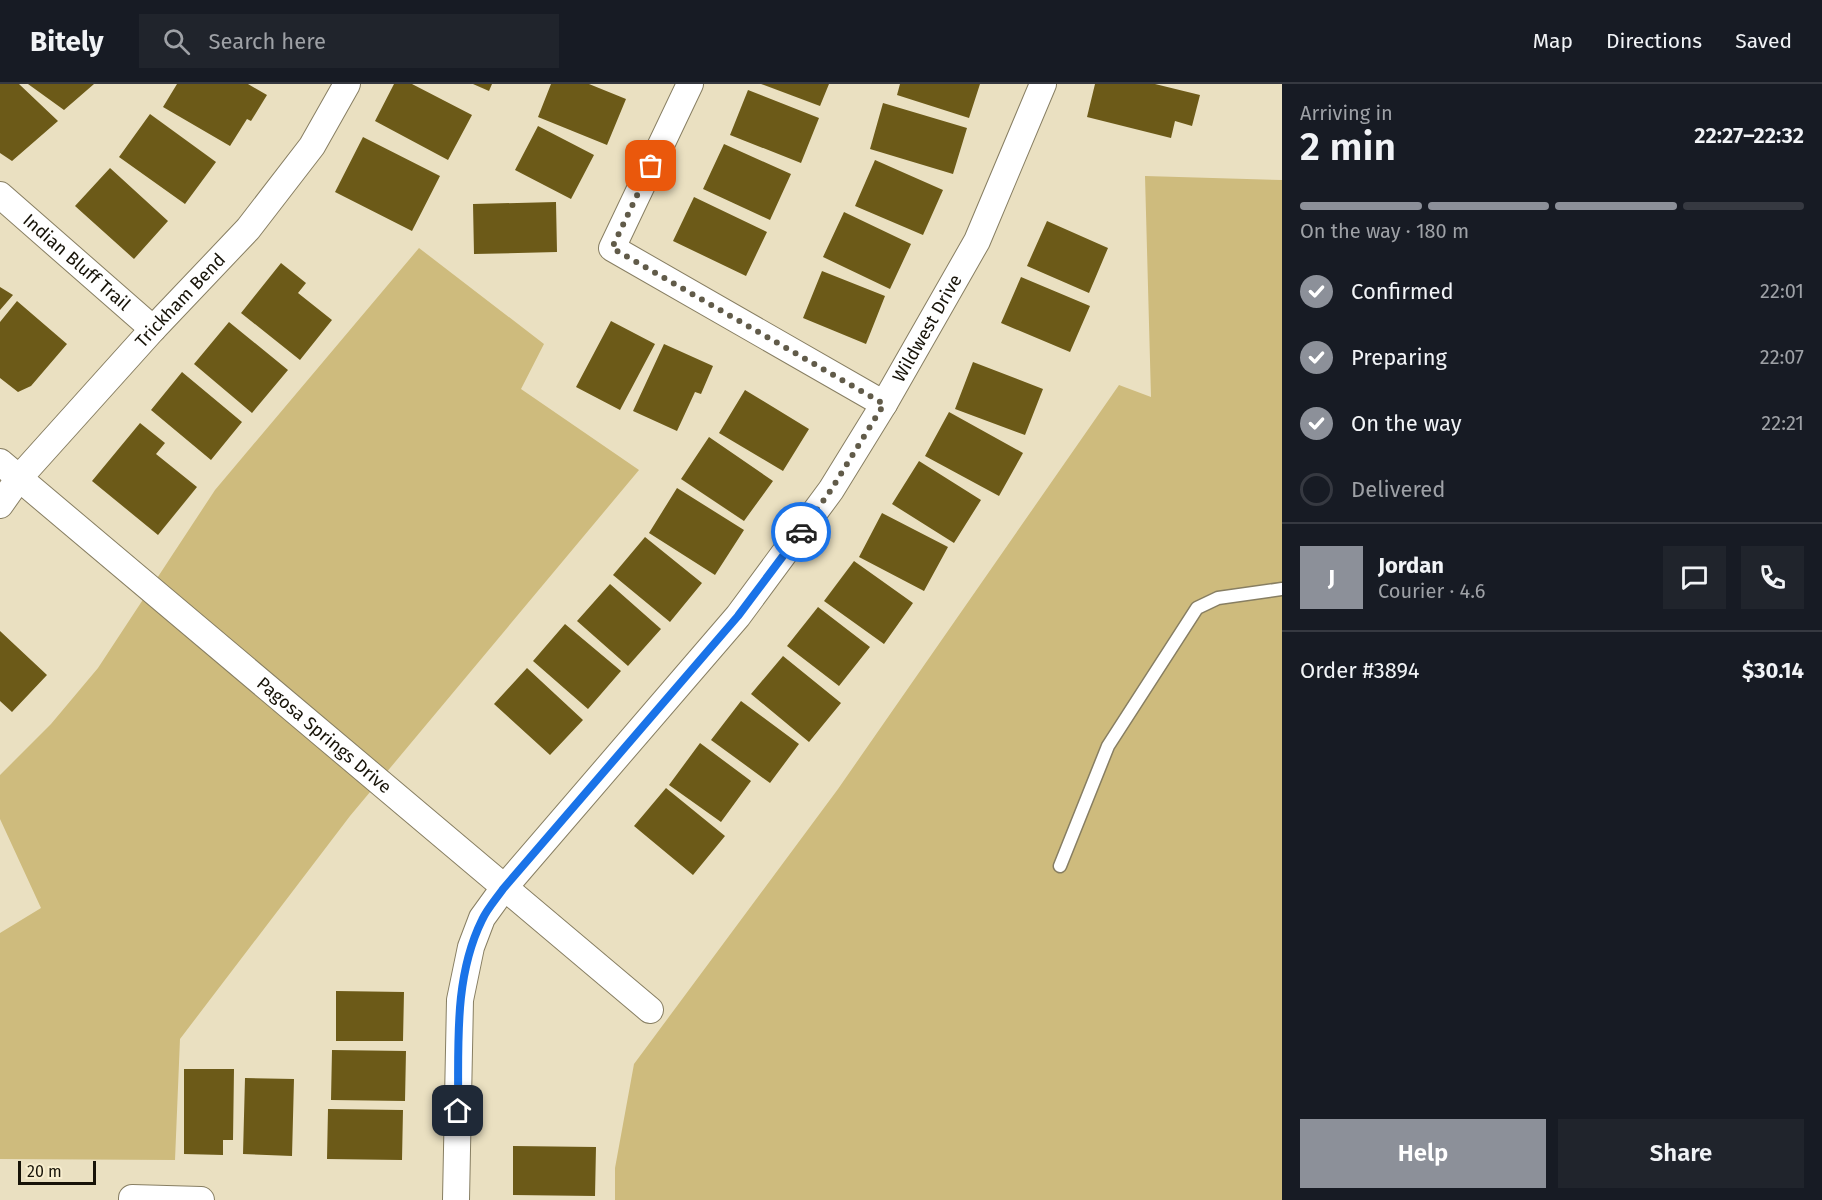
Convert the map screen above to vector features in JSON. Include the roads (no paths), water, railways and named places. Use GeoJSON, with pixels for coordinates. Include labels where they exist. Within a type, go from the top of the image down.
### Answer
{"type":"FeatureCollection","features":[{"type":"Feature","properties":{"kind":"street","name":"Trickham Bend"},"geometry":{"type":"LineString","coordinates":[[0,505],[9,470],[153,329],[248,228],[312,146],[347,84]]}},
{"type":"Feature","properties":{"kind":"street"},"geometry":{"type":"LineString","coordinates":[[690,84],[612,248],[884,404]]}},
{"type":"Feature","properties":{"kind":"street","name":"Wildwest Drive"},"geometry":{"type":"LineString","coordinates":[[456,1200],[460,1000],[471,948],[482,918],[503,889],[738,616],[831,490],[884,404],[977,241],[1043,84]]}},
{"type":"Feature","properties":{"kind":"street","name":"Indian Bluff Trail"},"geometry":{"type":"LineString","coordinates":[[0,195],[153,329]]}},
{"type":"Feature","properties":{"kind":"street","name":"Pagosa Springs Drive"},"geometry":{"type":"LineString","coordinates":[[9,470],[503,889],[650,1010]]}},
{"type":"Feature","properties":{"kind":"street"},"geometry":{"type":"LineString","coordinates":[[132,1200],[132,1198],[201,1200]]}},
{"type":"Feature","properties":{"kind":"lane"},"geometry":{"type":"LineString","coordinates":[[1060,866],[1108,746],[1197,608],[1218,598],[1282,589]]}}]}
